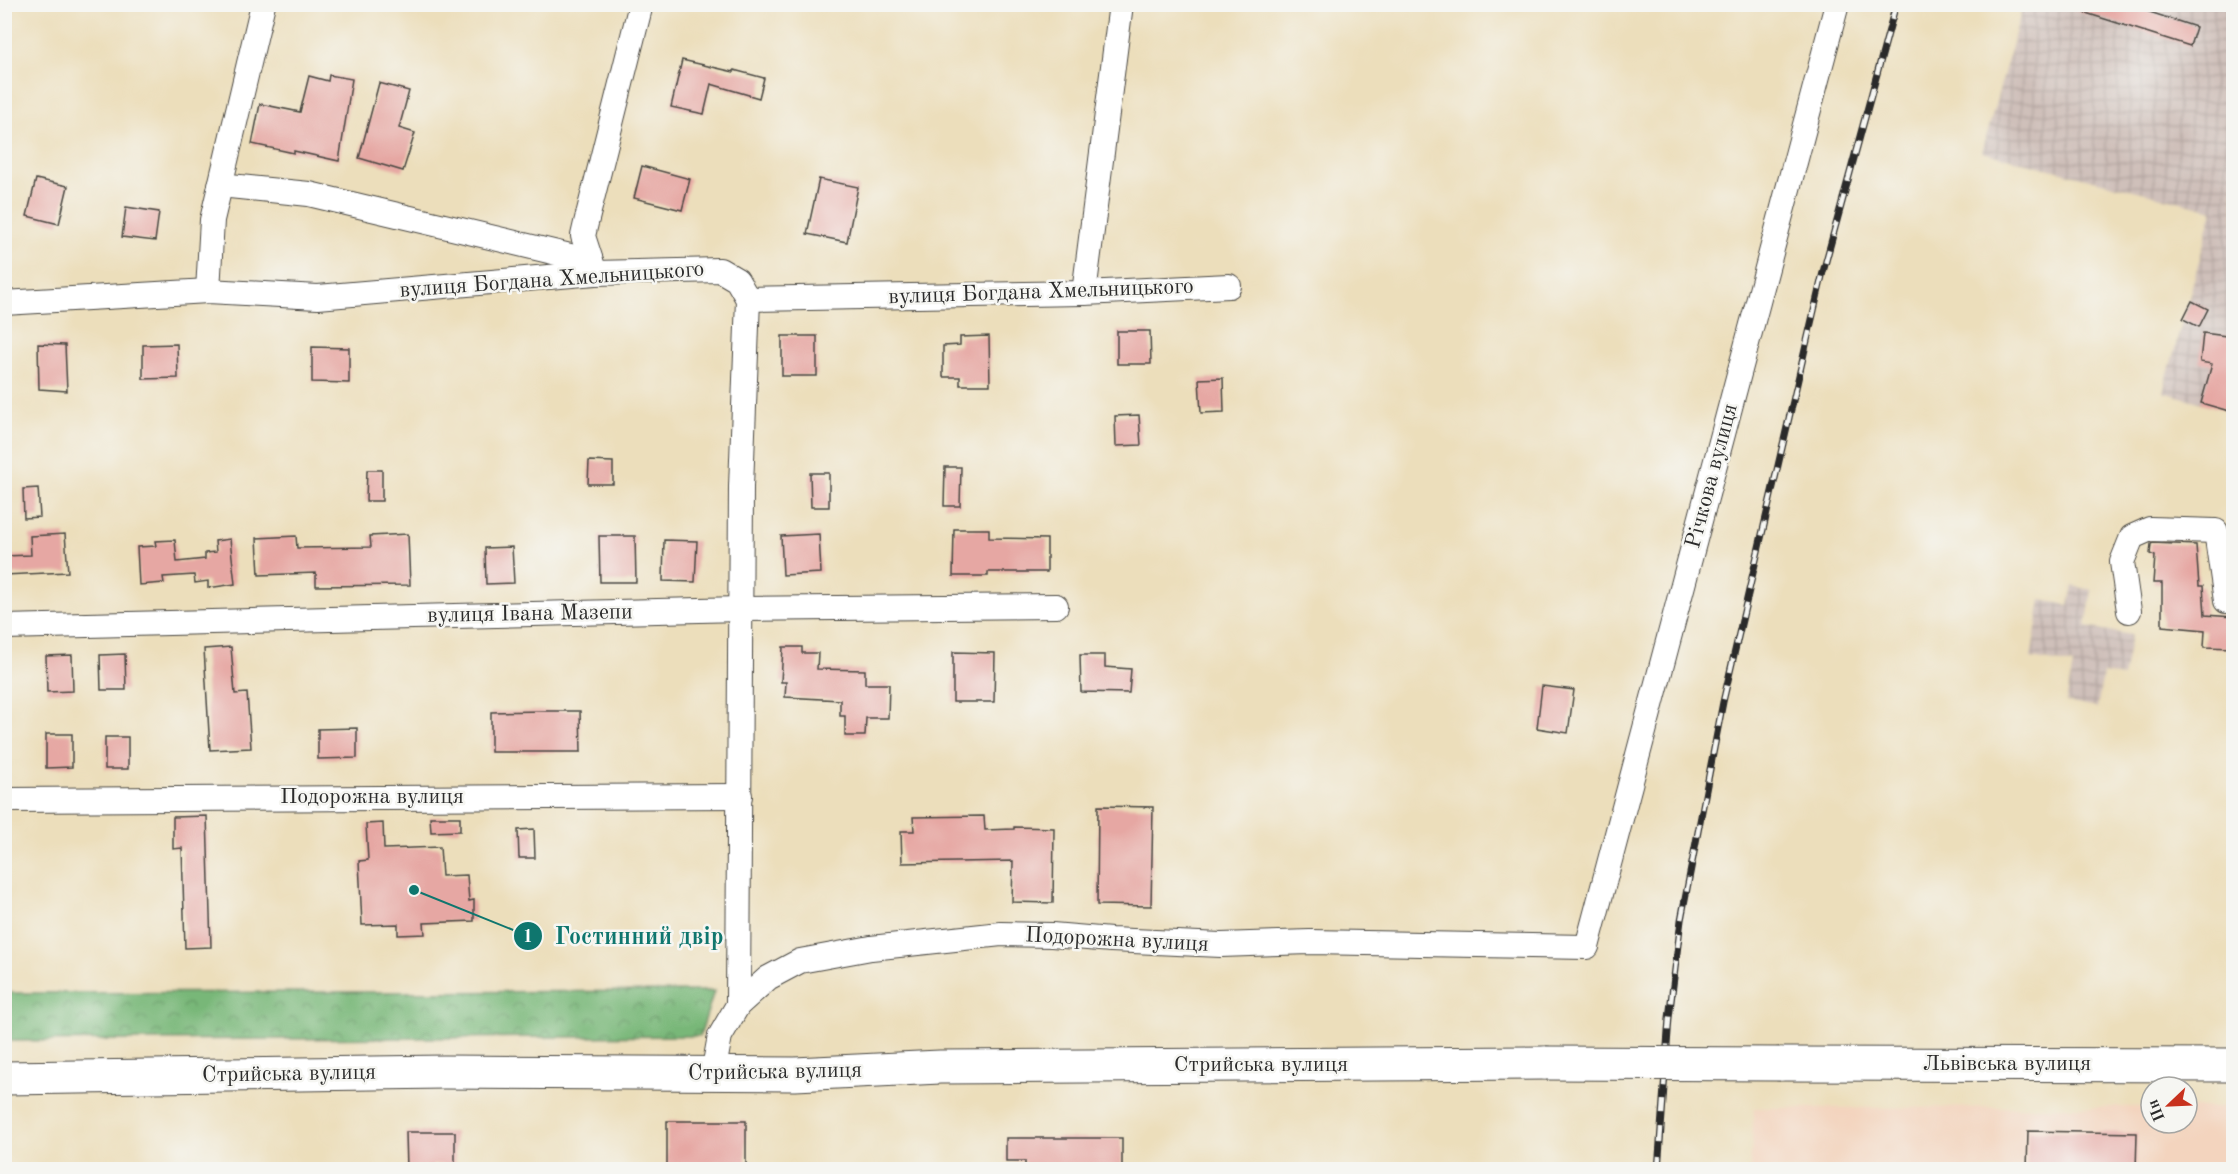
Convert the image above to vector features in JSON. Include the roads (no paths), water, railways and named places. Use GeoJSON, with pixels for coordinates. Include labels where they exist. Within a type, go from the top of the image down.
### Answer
{"type":"FeatureCollection","features":[{"type":"Feature","properties":{"kind":"highway","name":"Стрийська вулиця"},"geometry":{"type":"LineString","coordinates":[[4,1078],[444,1072],[795,1074],[952,1067],[1546,1063],[1780,1064]]}},
{"type":"Feature","properties":{"kind":"highway","name":"Львівська вулиця"},"geometry":{"type":"LineString","coordinates":[[1780,1064],[2234,1065]]}},
{"type":"Feature","properties":{"kind":"street"},"geometry":{"type":"LineString","coordinates":[[208,291],[212,220],[263,4]]}},
{"type":"Feature","properties":{"kind":"street"},"geometry":{"type":"LineString","coordinates":[[593,267],[583,236],[641,4]]}},
{"type":"Feature","properties":{"kind":"street"},"geometry":{"type":"LineString","coordinates":[[1084,293],[1121,4]]}},
{"type":"Feature","properties":{"kind":"street","name":"Річкова вулиця"},"geometry":{"type":"LineString","coordinates":[[1587,947],[1837,4]]}},
{"type":"Feature","properties":{"kind":"street"},"geometry":{"type":"LineString","coordinates":[[220,185],[309,194],[593,267]]}},
{"type":"Feature","properties":{"kind":"street","name":"вулиця Богдана Хмельницького"},"geometry":{"type":"LineString","coordinates":[[4,303],[208,291],[318,297],[593,267],[720,270],[737,280],[748,299],[1084,293],[1229,286]]}},
{"type":"Feature","properties":{"kind":"street"},"geometry":{"type":"LineString","coordinates":[[738,1005],[741,487],[748,299]]}},
{"type":"Feature","properties":{"kind":"street"},"geometry":{"type":"LineString","coordinates":[[2129,611],[2122,562],[2132,537],[2150,529],[2225,525],[2226,601],[2234,601]]}},
{"type":"Feature","properties":{"kind":"street","name":"вулиця Івана Мазепи"},"geometry":{"type":"LineString","coordinates":[[4,627],[741,609],[1056,606]]}},
{"type":"Feature","properties":{"kind":"street","name":"Подорожна вулиця"},"geometry":{"type":"LineString","coordinates":[[4,800],[740,796]]}},
{"type":"Feature","properties":{"kind":"street","name":"Подорожна вулиця"},"geometry":{"type":"LineString","coordinates":[[713,1074],[720,1036],[738,1005],[768,978],[800,961],[871,948],[1001,934],[1221,945],[1310,942],[1587,947]]}},
{"type":"Feature","properties":{"kind":"railway"},"geometry":{"type":"LineString","coordinates":[[1658,1170],[1669,1018],[1681,920],[1723,702],[1823,272],[1896,4]]}},
{"type":"Feature","properties":{"kind":"place","name":"Гостинний двір"},"geometry":{"type":"Point","coordinates":[414,890]}}]}
